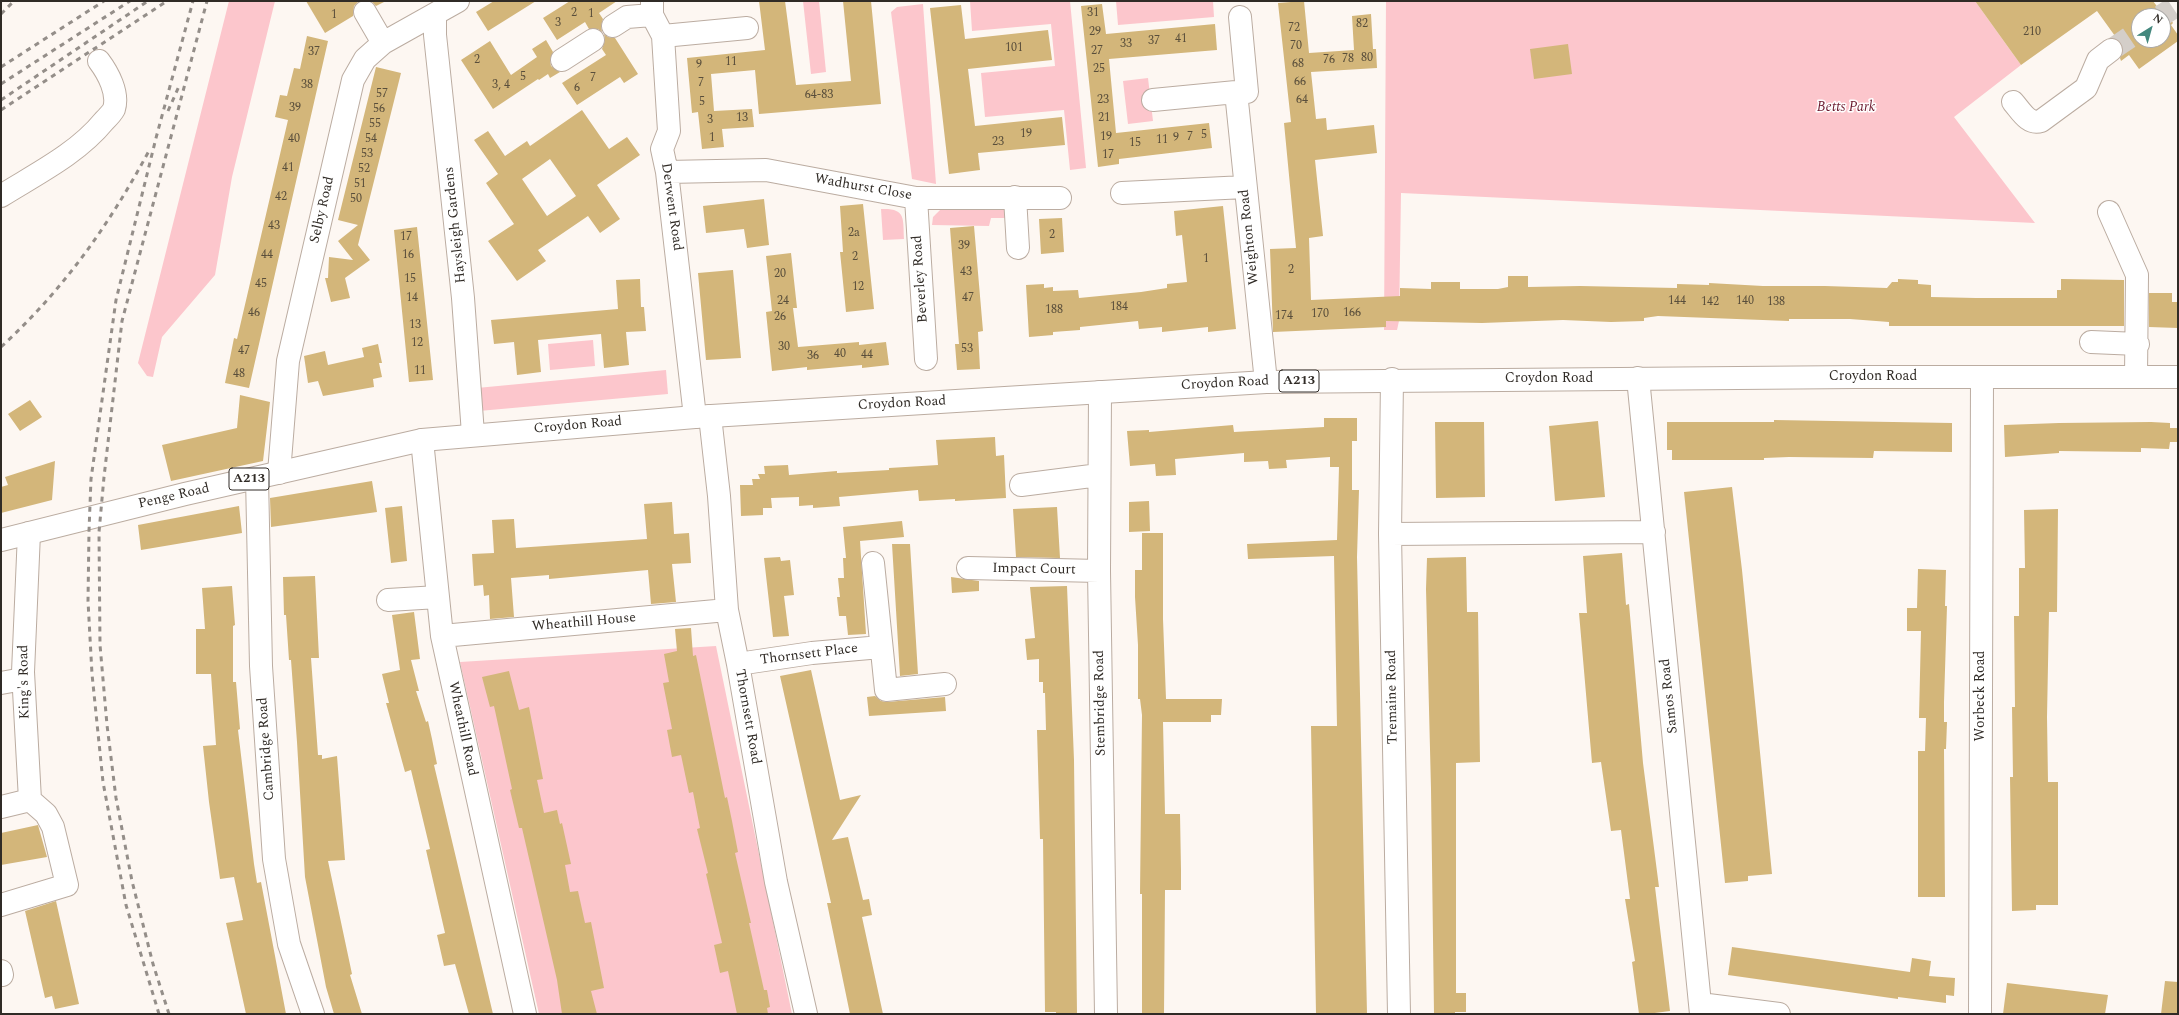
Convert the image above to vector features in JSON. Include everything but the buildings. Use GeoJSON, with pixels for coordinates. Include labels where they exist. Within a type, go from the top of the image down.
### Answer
{"type":"FeatureCollection","features":[{"type":"Feature","properties":{"kind":"street","name":"Selby Road"},"geometry":{"type":"LineString","coordinates":[[279,473],[288,361],[352,80],[365,59],[383,43],[458,1]]}},
{"type":"Feature","properties":{"kind":"street"},"geometry":{"type":"LineString","coordinates":[[613,26],[627,17],[652,8]]}},
{"type":"Feature","properties":{"kind":"street","name":"Derwent Road"},"geometry":{"type":"LineString","coordinates":[[652,8],[663,36],[669,131],[662,149],[667,172],[702,416]]}},
{"type":"Feature","properties":{"kind":"street"},"geometry":{"type":"LineString","coordinates":[[365,12],[383,43]]}},
{"type":"Feature","properties":{"kind":"street","name":"Haysleigh Gardens"},"geometry":{"type":"LineString","coordinates":[[435,15],[435,35],[463,298],[473,434]]}},
{"type":"Feature","properties":{"kind":"street"},"geometry":{"type":"LineString","coordinates":[[1153,100],[1247,92],[1240,17]]}},
{"type":"Feature","properties":{"kind":"street"},"geometry":{"type":"LineString","coordinates":[[663,36],[747,28]]}},
{"type":"Feature","properties":{"kind":"street"},"geometry":{"type":"LineString","coordinates":[[562,60],[593,40]]}},
{"type":"Feature","properties":{"kind":"street"},"geometry":{"type":"LineString","coordinates":[[2013,102],[2029,120],[2035,123],[2041,121],[2086,88],[2098,60],[2111,50]]}},
{"type":"Feature","properties":{"kind":"street"},"geometry":{"type":"LineString","coordinates":[[1,196],[79,146],[93,134],[114,109],[114,90],[105,69],[99,61]]}},
{"type":"Feature","properties":{"kind":"street","name":"Weighton Road"},"geometry":{"type":"LineString","coordinates":[[1236,92],[1266,382]]}},
{"type":"Feature","properties":{"kind":"street","name":"Wadhurst Close"},"geometry":{"type":"LineString","coordinates":[[667,172],[766,170],[916,198],[1060,198]]}},
{"type":"Feature","properties":{"kind":"street"},"geometry":{"type":"LineString","coordinates":[[1122,193],[1245,187]]}},
{"type":"Feature","properties":{"kind":"street"},"geometry":{"type":"LineString","coordinates":[[1015,197],[1018,248]]}},
{"type":"Feature","properties":{"kind":"street","name":"Beverley Road"},"geometry":{"type":"LineString","coordinates":[[916,198],[926,359]]}},
{"type":"Feature","properties":{"kind":"street"},"geometry":{"type":"LineString","coordinates":[[2109,212],[2137,275],[2138,344],[2136,377]]}},
{"type":"Feature","properties":{"kind":"street"},"geometry":{"type":"LineString","coordinates":[[2091,342],[2138,344]]}},
{"type":"Feature","properties":{"kind":"street","name":"Worbeck Road"},"geometry":{"type":"LineString","coordinates":[[1980,1014],[1982,377]]}},
{"type":"Feature","properties":{"kind":"street","name":"Croydon Road"},"geometry":{"type":"LineString","coordinates":[[371,450],[422,440],[473,434],[702,416],[1266,382],[1392,379],[2178,377]]}},
{"type":"Feature","properties":{"kind":"street","name":"Samos Road"},"geometry":{"type":"LineString","coordinates":[[1638,378],[1701,1009]]}},
{"type":"Feature","properties":{"kind":"street","name":"Tremaine Road"},"geometry":{"type":"LineString","coordinates":[[1392,379],[1390,534],[1399,1014]]}},
{"type":"Feature","properties":{"kind":"street","name":"Stembridge Road"},"geometry":{"type":"LineString","coordinates":[[1100,392],[1099,571],[1106,1014]]}},
{"type":"Feature","properties":{"kind":"street","name":"Thornsett Road"},"geometry":{"type":"LineString","coordinates":[[702,416],[720,496],[726,610],[738,664],[776,882],[806,1014]]}},
{"type":"Feature","properties":{"kind":"street","name":"Wheathill Road"},"geometry":{"type":"LineString","coordinates":[[422,440],[442,636],[525,1014]]}},
{"type":"Feature","properties":{"kind":"street","name":"Penge Road"},"geometry":{"type":"LineString","coordinates":[[1,540],[371,450]]}},
{"type":"Feature","properties":{"kind":"street"},"geometry":{"type":"LineString","coordinates":[[1021,485],[1099,475]]}},
{"type":"Feature","properties":{"kind":"street","name":"Cambridge Road"},"geometry":{"type":"LineString","coordinates":[[257,478],[261,666],[274,860],[289,944],[313,1014]]}},
{"type":"Feature","properties":{"kind":"street"},"geometry":{"type":"LineString","coordinates":[[1390,534],[1654,532]]}},
{"type":"Feature","properties":{"kind":"street","name":"King's Road"},"geometry":{"type":"LineString","coordinates":[[29,533],[23,679],[30,800]]}},
{"type":"Feature","properties":{"kind":"street"},"geometry":{"type":"LineString","coordinates":[[873,563],[886,690],[945,684]]}},
{"type":"Feature","properties":{"kind":"street","name":"Impact Court"},"geometry":{"type":"LineString","coordinates":[[968,568],[1099,571]]}},
{"type":"Feature","properties":{"kind":"street"},"geometry":{"type":"LineString","coordinates":[[388,600],[438,597]]}},
{"type":"Feature","properties":{"kind":"street","name":"Wheathill House"},"geometry":{"type":"LineString","coordinates":[[442,636],[726,610]]}},
{"type":"Feature","properties":{"kind":"street","name":"Thornsett Place"},"geometry":{"type":"LineString","coordinates":[[738,664],[812,653],[881,647]]}},
{"type":"Feature","properties":{"kind":"street"},"geometry":{"type":"LineString","coordinates":[[1,683],[23,679]]}},
{"type":"Feature","properties":{"kind":"street"},"geometry":{"type":"LineString","coordinates":[[1,807],[30,800],[46,814],[53,827],[67,885],[1,905]]}},
{"type":"Feature","properties":{"kind":"street"},"geometry":{"type":"LineString","coordinates":[[1701,1009],[1780,1014]]}},
{"type":"Feature","properties":{"kind":"green space"},"geometry":{"type":"Polygon","coordinates":[[[229,1],[275,1],[232,177],[215,275],[162,337],[153,377],[147,376],[138,363],[229,1]]]}},
{"type":"Feature","properties":{"kind":"green space"},"geometry":{"type":"Polygon","coordinates":[[[803,1],[819,1],[826,72],[811,74],[803,1]]]}},
{"type":"Feature","properties":{"kind":"green space"},"geometry":{"type":"Polygon","coordinates":[[[970,1],[1070,1],[1086,168],[1070,170],[1064,110],[985,117],[981,73],[1055,66],[1051,24],[972,31],[970,1]]]}},
{"type":"Feature","properties":{"kind":"green space"},"geometry":{"type":"Polygon","coordinates":[[[1116,1],[1213,1],[1214,17],[1118,25],[1116,1]]]}},
{"type":"Feature","properties":{"kind":"green space","name":"Betts Park"},"geometry":{"type":"Polygon","coordinates":[[[1386,1],[1975,1],[2021,65],[1954,117],[2035,223],[1401,193],[1399,321],[1397,330],[1384,330],[1386,1]]]}},
{"type":"Feature","properties":{"kind":"green space"},"geometry":{"type":"Polygon","coordinates":[[[923,4],[936,184],[912,179],[891,12],[897,7],[923,4]]]}},
{"type":"Feature","properties":{"kind":"green space"},"geometry":{"type":"Polygon","coordinates":[[[1148,78],[1153,121],[1128,124],[1123,81],[1148,78]]]}},
{"type":"Feature","properties":{"kind":"green space"},"geometry":{"type":"Polygon","coordinates":[[[1005,202],[1010,218],[991,218],[989,226],[932,225],[933,217],[944,206],[1005,202]]]}},
{"type":"Feature","properties":{"kind":"green space"},"geometry":{"type":"Polygon","coordinates":[[[881,209],[895,210],[902,216],[904,225],[904,239],[883,240],[881,209]]]}},
{"type":"Feature","properties":{"kind":"green space"},"geometry":{"type":"Polygon","coordinates":[[[593,340],[595,366],[550,370],[548,344],[593,340]]]}},
{"type":"Feature","properties":{"kind":"green space"},"geometry":{"type":"Polygon","coordinates":[[[666,370],[668,394],[479,411],[477,388],[666,370]]]}},
{"type":"Feature","properties":{"kind":"green space"},"geometry":{"type":"Polygon","coordinates":[[[716,646],[792,1014],[539,1014],[460,662],[716,646]]]}},
{"type":"Feature","properties":{"kind":"tunnel"},"geometry":{"type":"LineString","coordinates":[[2111,50],[2131,36]]}},
{"type":"Feature","properties":{"kind":"railway"},"geometry":{"type":"LineString","coordinates":[[1,14],[14,1]]}},
{"type":"Feature","properties":{"kind":"railway"},"geometry":{"type":"LineString","coordinates":[[1,67],[104,1]]}},
{"type":"Feature","properties":{"kind":"railway"},"geometry":{"type":"LineString","coordinates":[[1,84],[130,1]]}},
{"type":"Feature","properties":{"kind":"railway"},"geometry":{"type":"LineString","coordinates":[[1,100],[148,1]]}},
{"type":"Feature","properties":{"kind":"railway"},"geometry":{"type":"LineString","coordinates":[[1,110],[167,1]]}},
{"type":"Feature","properties":{"kind":"railway"},"geometry":{"type":"LineString","coordinates":[[159,1014],[126,905],[103,782],[92,674],[88,601],[89,531],[91,479],[116,300],[156,138],[193,1]]}},
{"type":"Feature","properties":{"kind":"railway"},"geometry":{"type":"LineString","coordinates":[[169,1014],[153,964],[132,881],[116,798],[107,725],[100,645],[99,532],[122,321],[207,1]]}},
{"type":"Feature","properties":{"kind":"railway"},"geometry":{"type":"LineString","coordinates":[[168,111],[180,84]]}},
{"type":"Feature","properties":{"kind":"railway"},"geometry":{"type":"LineString","coordinates":[[1,347],[46,302],[84,254],[118,204],[150,149]]}}]}
